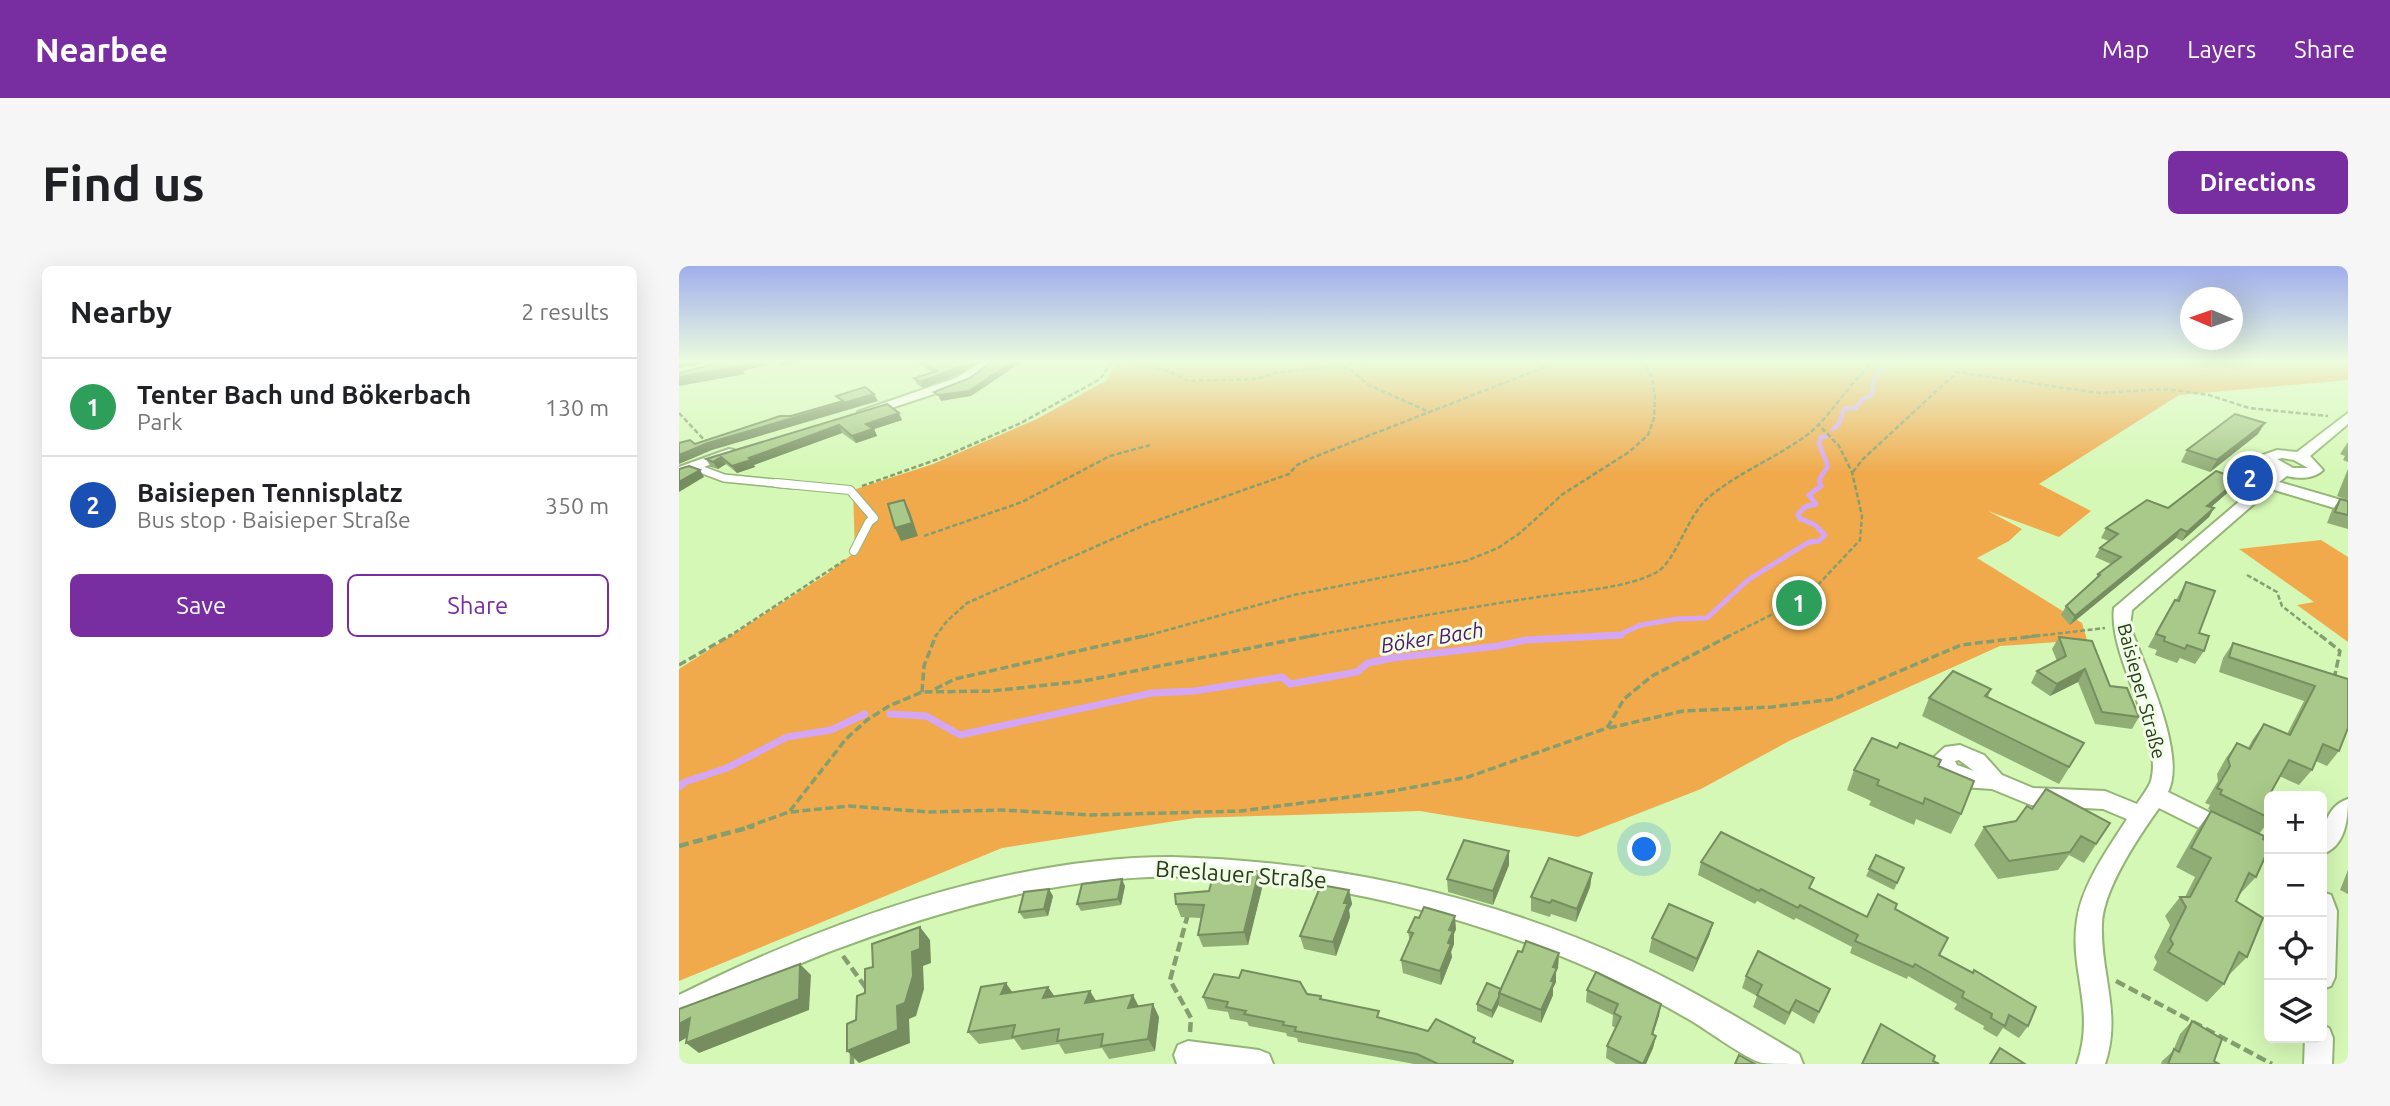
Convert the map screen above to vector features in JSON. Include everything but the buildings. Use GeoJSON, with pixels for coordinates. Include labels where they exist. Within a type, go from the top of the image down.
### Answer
{"type":"FeatureCollection","features":[{"type":"Feature","properties":{"kind":"street"},"geometry":{"type":"LineString","coordinates":[[847,418],[906,399]]}},
{"type":"Feature","properties":{"kind":"street"},"geometry":{"type":"LineString","coordinates":[[2300,457],[2347,419]]}},
{"type":"Feature","properties":{"kind":"street"},"geometry":{"type":"LineString","coordinates":[[679,472],[744,449]]}},
{"type":"Feature","properties":{"kind":"street"},"geometry":{"type":"LineString","coordinates":[[2277,454],[2300,457],[2312,463],[2316,470],[2304,474],[2285,470],[2272,464],[2268,456],[2277,454]]}},
{"type":"Feature","properties":{"kind":"street","name":"Baisieper Straße"},"geometry":{"type":"LineString","coordinates":[[2091,1064],[2099,1032],[2090,931],[2092,909],[2141,815],[2156,796],[2161,784],[2163,762],[2121,626],[2126,604],[2285,470]]}},
{"type":"Feature","properties":{"kind":"street"},"geometry":{"type":"LineString","coordinates":[[2269,484],[2348,507]]}},
{"type":"Feature","properties":{"kind":"street"},"geometry":{"type":"LineString","coordinates":[[1994,780],[2031,796],[2105,800],[2141,815]]}},
{"type":"Feature","properties":{"kind":"street"},"geometry":{"type":"LineString","coordinates":[[2156,796],[2264,850]]}},
{"type":"Feature","properties":{"kind":"street"},"geometry":{"type":"LineString","coordinates":[[2327,838],[2348,808]]}},
{"type":"Feature","properties":{"kind":"street","name":"Breslauer Straße"},"geometry":{"type":"LineString","coordinates":[[679,1009],[840,936],[957,899],[1067,876],[1175,867],[1304,876],[1411,895],[1522,929],[1599,960],[1656,987],[1719,1021],[1789,1064]]}},
{"type":"Feature","properties":{"kind":"street"},"geometry":{"type":"LineString","coordinates":[[1188,1055],[1259,1064]]}},
{"type":"Feature","properties":{"kind":"lane"},"geometry":{"type":"LineString","coordinates":[[692,466],[724,478],[851,490],[874,518],[869,522],[854,551]]}},
{"type":"Feature","properties":{"kind":"path"},"geometry":{"type":"LineString","coordinates":[[851,490],[941,458],[1021,423],[1064,399]]}},
{"type":"Feature","properties":{"kind":"path"},"geometry":{"type":"LineString","coordinates":[[1401,399],[1429,412]]}},
{"type":"Feature","properties":{"kind":"path"},"geometry":{"type":"LineString","coordinates":[[922,692],[922,667],[929,649],[951,614],[967,603],[1147,524],[1289,474],[1297,466],[1314,457],[1462,399]]}},
{"type":"Feature","properties":{"kind":"path"},"geometry":{"type":"LineString","coordinates":[[933,690],[955,679],[974,674],[1113,645],[1294,595],[1466,561],[1491,553],[1524,532],[1562,495],[1648,435],[1653,423],[1654,399]]}},
{"type":"Feature","properties":{"kind":"path"},"geometry":{"type":"LineString","coordinates":[[789,812],[846,740],[867,720],[888,706],[922,692],[991,691],[1084,681],[1390,621],[1639,579],[1657,572],[1666,565],[1689,521],[1708,498],[1724,485],[1794,445],[1818,424],[1839,399]]}},
{"type":"Feature","properties":{"kind":"path"},"geometry":{"type":"LineString","coordinates":[[1853,473],[1863,459],[1928,399]]}},
{"type":"Feature","properties":{"kind":"path"},"geometry":{"type":"LineString","coordinates":[[2222,399],[2249,408],[2299,411],[2347,419]]}},
{"type":"Feature","properties":{"kind":"path"},"geometry":{"type":"LineString","coordinates":[[679,413],[718,457]]}},
{"type":"Feature","properties":{"kind":"path"},"geometry":{"type":"LineString","coordinates":[[1607,728],[1625,698],[1651,678],[1674,663],[1772,618],[1801,601],[1826,580],[1860,540],[1863,518],[1853,473],[1835,439],[1818,424]]}},
{"type":"Feature","properties":{"kind":"path"},"geometry":{"type":"LineString","coordinates":[[924,536],[1022,502],[1109,456],[1150,445]]}},
{"type":"Feature","properties":{"kind":"path"},"geometry":{"type":"LineString","coordinates":[[679,665],[708,650],[794,595],[854,551]]}},
{"type":"Feature","properties":{"kind":"path"},"geometry":{"type":"LineString","coordinates":[[2247,575],[2277,592],[2282,606],[2340,651],[2332,687]]}},
{"type":"Feature","properties":{"kind":"path"},"geometry":{"type":"LineString","coordinates":[[679,846],[756,825],[789,812],[849,806],[929,812],[1002,810],[1091,815],[1241,811],[1387,792],[1468,777],[1607,728],[1683,711],[1805,704],[1851,693],[1961,645],[2121,626]]}},
{"type":"Feature","properties":{"kind":"path"},"geometry":{"type":"LineString","coordinates":[[1188,1055],[1191,1018],[1170,981],[1190,905]]}},
{"type":"Feature","properties":{"kind":"path"},"geometry":{"type":"LineString","coordinates":[[840,936],[843,959],[849,969],[863,981],[865,995]]}},
{"type":"Feature","properties":{"kind":"path"},"geometry":{"type":"LineString","coordinates":[[2095,973],[2126,985],[2272,1064]]}},
{"type":"Feature","properties":{"kind":"path"},"geometry":{"type":"LineString","coordinates":[[852,1044],[852,1064]]}},
{"type":"Feature","properties":{"kind":"shaded area"},"geometry":{"type":"Polygon","coordinates":[[[1072,399],[2172,399],[2039,484],[2091,511],[2059,537],[1988,511],[2022,529],[2009,541],[1977,558],[2082,623],[2087,640],[2000,646],[1789,741],[1701,789],[1578,837],[1420,811],[1195,818],[1002,848],[679,981],[679,669],[827,574],[855,552],[853,490],[933,464],[1037,419],[1072,399]]]}},
{"type":"Feature","properties":{"kind":"shaded area"},"geometry":{"type":"Polygon","coordinates":[[[2321,540],[2348,557],[2348,642],[2297,605],[2314,602],[2239,549],[2321,540]]]}},
{"type":"Feature","properties":{"kind":"waterway","name":"Böker Bach"},"geometry":{"type":"LineString","coordinates":[[1833,429],[1839,424],[1844,409],[1856,408],[1863,399]]}},
{"type":"Feature","properties":{"kind":"waterway","name":"Böker Bach"},"geometry":{"type":"LineString","coordinates":[[1821,485],[1819,480],[1828,466],[1819,444],[1821,437],[1827,436]]}},
{"type":"Feature","properties":{"kind":"waterway","name":"Böker Bach"},"geometry":{"type":"LineString","coordinates":[[1618,635],[1641,625],[1676,619],[1707,618],[1748,580],[1809,542],[1819,541],[1825,535],[1815,525],[1799,518],[1798,514],[1805,507],[1816,504],[1809,495],[1821,486],[1820,483]]}},
{"type":"Feature","properties":{"kind":"waterway","name":"Böker Bach"},"geometry":{"type":"LineString","coordinates":[[890,714],[926,716],[960,735],[1152,693],[1195,691],[1282,677],[1290,684],[1357,672],[1368,663],[1393,658],[1498,646],[1526,640],[1618,635]]}},
{"type":"Feature","properties":{"kind":"waterway","name":"Böker Bach"},"geometry":{"type":"LineString","coordinates":[[1614,637],[1618,635]]}},
{"type":"Feature","properties":{"kind":"waterway","name":"Böker Bach"},"geometry":{"type":"LineString","coordinates":[[679,787],[685,782],[727,768],[787,737],[831,730],[865,714]]}},
{"type":"Feature","properties":{"kind":"place","name":"Baisiepen Tennisplatz"},"geometry":{"type":"Point","coordinates":[2250,478]}},
{"type":"Feature","properties":{"kind":"place","name":"Tenter Bach und Bökerbach"},"geometry":{"type":"Point","coordinates":[1799,603]}}]}
